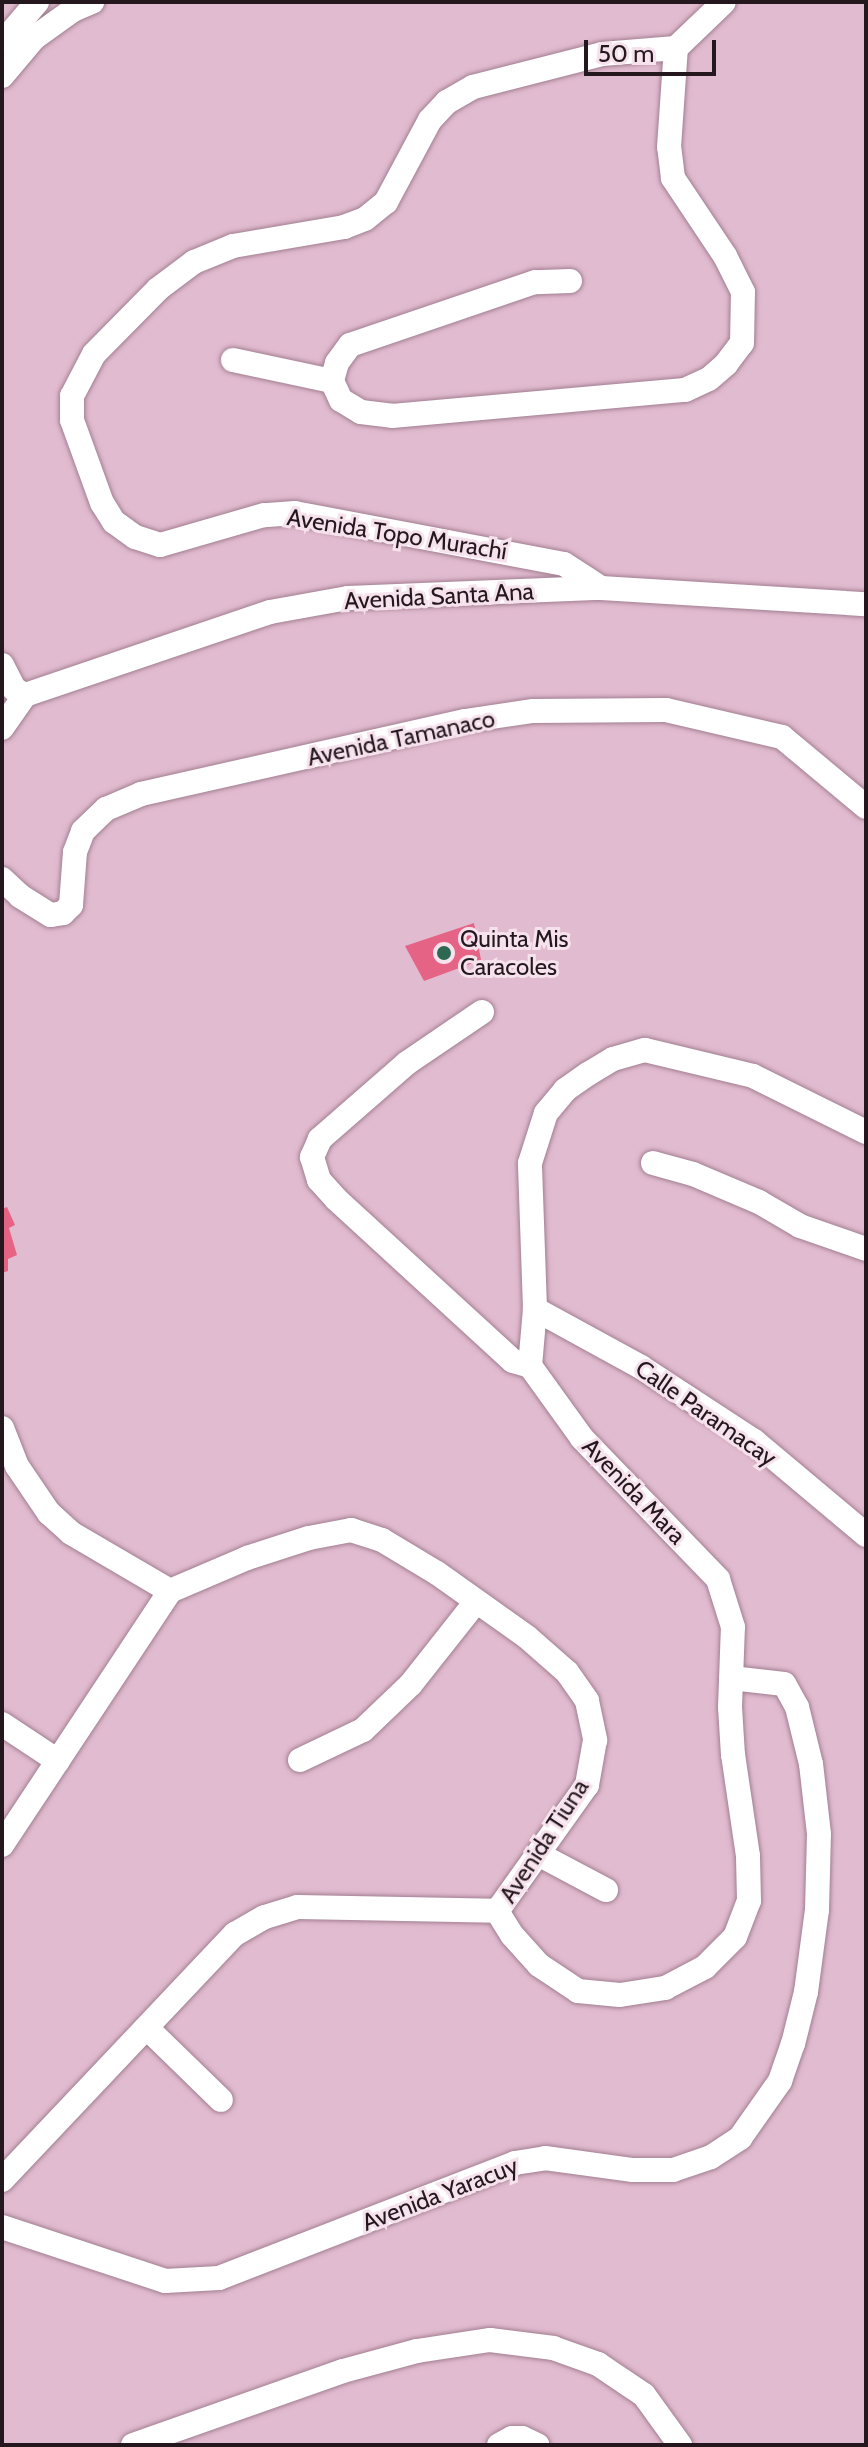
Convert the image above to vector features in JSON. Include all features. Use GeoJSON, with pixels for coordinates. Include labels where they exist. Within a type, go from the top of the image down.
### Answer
{"type":"FeatureCollection","features":[{"type":"Feature","properties":{"kind":"street"},"geometry":{"type":"LineString","coordinates":[[2,43],[37,2]]}},
{"type":"Feature","properties":{"kind":"street"},"geometry":{"type":"LineString","coordinates":[[2,76],[17,55],[52,23],[92,2]]}},
{"type":"Feature","properties":{"kind":"street"},"geometry":{"type":"LineString","coordinates":[[570,281],[535,282],[350,345],[337,363],[332,381],[341,400],[361,412],[392,416],[685,390],[709,379],[726,364],[742,343],[743,292],[725,256],[673,178],[669,147],[676,48],[724,2]]}},
{"type":"Feature","properties":{"kind":"street","name":"Avenida Topo Murachí"},"geometry":{"type":"LineString","coordinates":[[601,588],[564,564],[295,513],[264,515],[160,545],[135,537],[114,522],[102,503],[72,420],[72,396],[94,354],[158,289],[194,262],[233,246],[344,227],[365,219],[386,202],[430,120],[447,102],[473,87],[602,54],[676,48]]}},
{"type":"Feature","properties":{"kind":"street"},"geometry":{"type":"LineString","coordinates":[[233,360],[332,381]]}},
{"type":"Feature","properties":{"kind":"street","name":"Avenida Santa Ana"},"geometry":{"type":"LineString","coordinates":[[14,692],[270,612],[348,598],[601,588],[866,604]]}},
{"type":"Feature","properties":{"kind":"street"},"geometry":{"type":"LineString","coordinates":[[2,665],[14,692],[2,728]]}},
{"type":"Feature","properties":{"kind":"street","name":"Avenida Tamanaco"},"geometry":{"type":"LineString","coordinates":[[2,879],[20,896],[51,915],[63,913],[71,905],[75,852],[83,831],[106,809],[141,794],[465,721],[533,711],[666,710],[782,737],[866,807]]}},
{"type":"Feature","properties":{"kind":"street"},"geometry":{"type":"LineString","coordinates":[[482,1012],[407,1063],[320,1139],[312,1157],[319,1180],[336,1199],[513,1361],[530,1366],[535,1309],[530,1163],[546,1113],[565,1090],[613,1059],[645,1050],[722,1066],[753,1076],[866,1132]]}},
{"type":"Feature","properties":{"kind":"street"},"geometry":{"type":"LineString","coordinates":[[653,1163],[693,1174],[759,1202],[800,1226],[866,1249]]}},
{"type":"Feature","properties":{"kind":"street","name":"Calle Paramacay"},"geometry":{"type":"LineString","coordinates":[[535,1309],[641,1367],[754,1441],[866,1535]]}},
{"type":"Feature","properties":{"kind":"street","name":"Avenida Mara"},"geometry":{"type":"LineString","coordinates":[[497,1911],[512,1935],[539,1965],[578,1991],[620,1995],[665,1988],[705,1967],[735,1937],[749,1901],[748,1856],[733,1755],[733,1627],[718,1579],[582,1438],[530,1366]]}},
{"type":"Feature","properties":{"kind":"street"},"geometry":{"type":"LineString","coordinates":[[2,1428],[17,1466],[49,1513],[71,1533],[170,1591],[2,1845]]}},
{"type":"Feature","properties":{"kind":"street","name":"Avenida Tiuna"},"geometry":{"type":"LineString","coordinates":[[2,2180],[235,1934],[265,1917],[297,1907],[497,1911],[587,1785],[595,1740],[587,1701],[567,1672],[527,1637],[475,1603],[437,1573],[382,1540],[351,1530],[309,1538],[247,1558],[170,1591]]}},
{"type":"Feature","properties":{"kind":"street"},"geometry":{"type":"LineString","coordinates":[[300,1760],[363,1730],[411,1684],[475,1603]]}},
{"type":"Feature","properties":{"kind":"street","name":"Avenida Yaracuy"},"geometry":{"type":"LineString","coordinates":[[2,2227],[165,2281],[219,2278],[515,2163],[545,2158],[633,2170],[673,2170],[711,2157],[740,2138],[780,2081],[793,2044],[806,1992],[817,1910],[819,1834],[811,1764],[797,1707],[784,1684],[731,1678]]}},
{"type":"Feature","properties":{"kind":"street"},"geometry":{"type":"LineString","coordinates":[[2,1724],[58,1761]]}},
{"type":"Feature","properties":{"kind":"street"},"geometry":{"type":"LineString","coordinates":[[538,1854],[606,1890]]}},
{"type":"Feature","properties":{"kind":"street"},"geometry":{"type":"LineString","coordinates":[[147,2028],[221,2100]]}},
{"type":"Feature","properties":{"kind":"street"},"geometry":{"type":"LineString","coordinates":[[133,2445],[167,2439],[343,2371],[417,2351],[490,2340],[553,2348],[598,2364],[644,2395],[680,2445]]}},
{"type":"Feature","properties":{"kind":"street"},"geometry":{"type":"LineString","coordinates":[[499,2445],[512,2438],[522,2438],[537,2445]]}},
{"type":"Feature","properties":{"kind":"building","name":"Quinta Mis Caracoles"},"geometry":{"type":"Polygon","coordinates":[[[474,923],[481,960],[424,981],[405,946],[474,923]]]}},
{"type":"Feature","properties":{"kind":"building"},"geometry":{"type":"Polygon","coordinates":[[[7,1207],[15,1225],[9,1228],[17,1255],[8,1259],[8,1271],[2,1273],[2,1209],[7,1207]]]}},
{"type":"Feature","properties":{"kind":"place","name":"Quinta Mis Caracoles"},"geometry":{"type":"Point","coordinates":[444,953]}}]}
